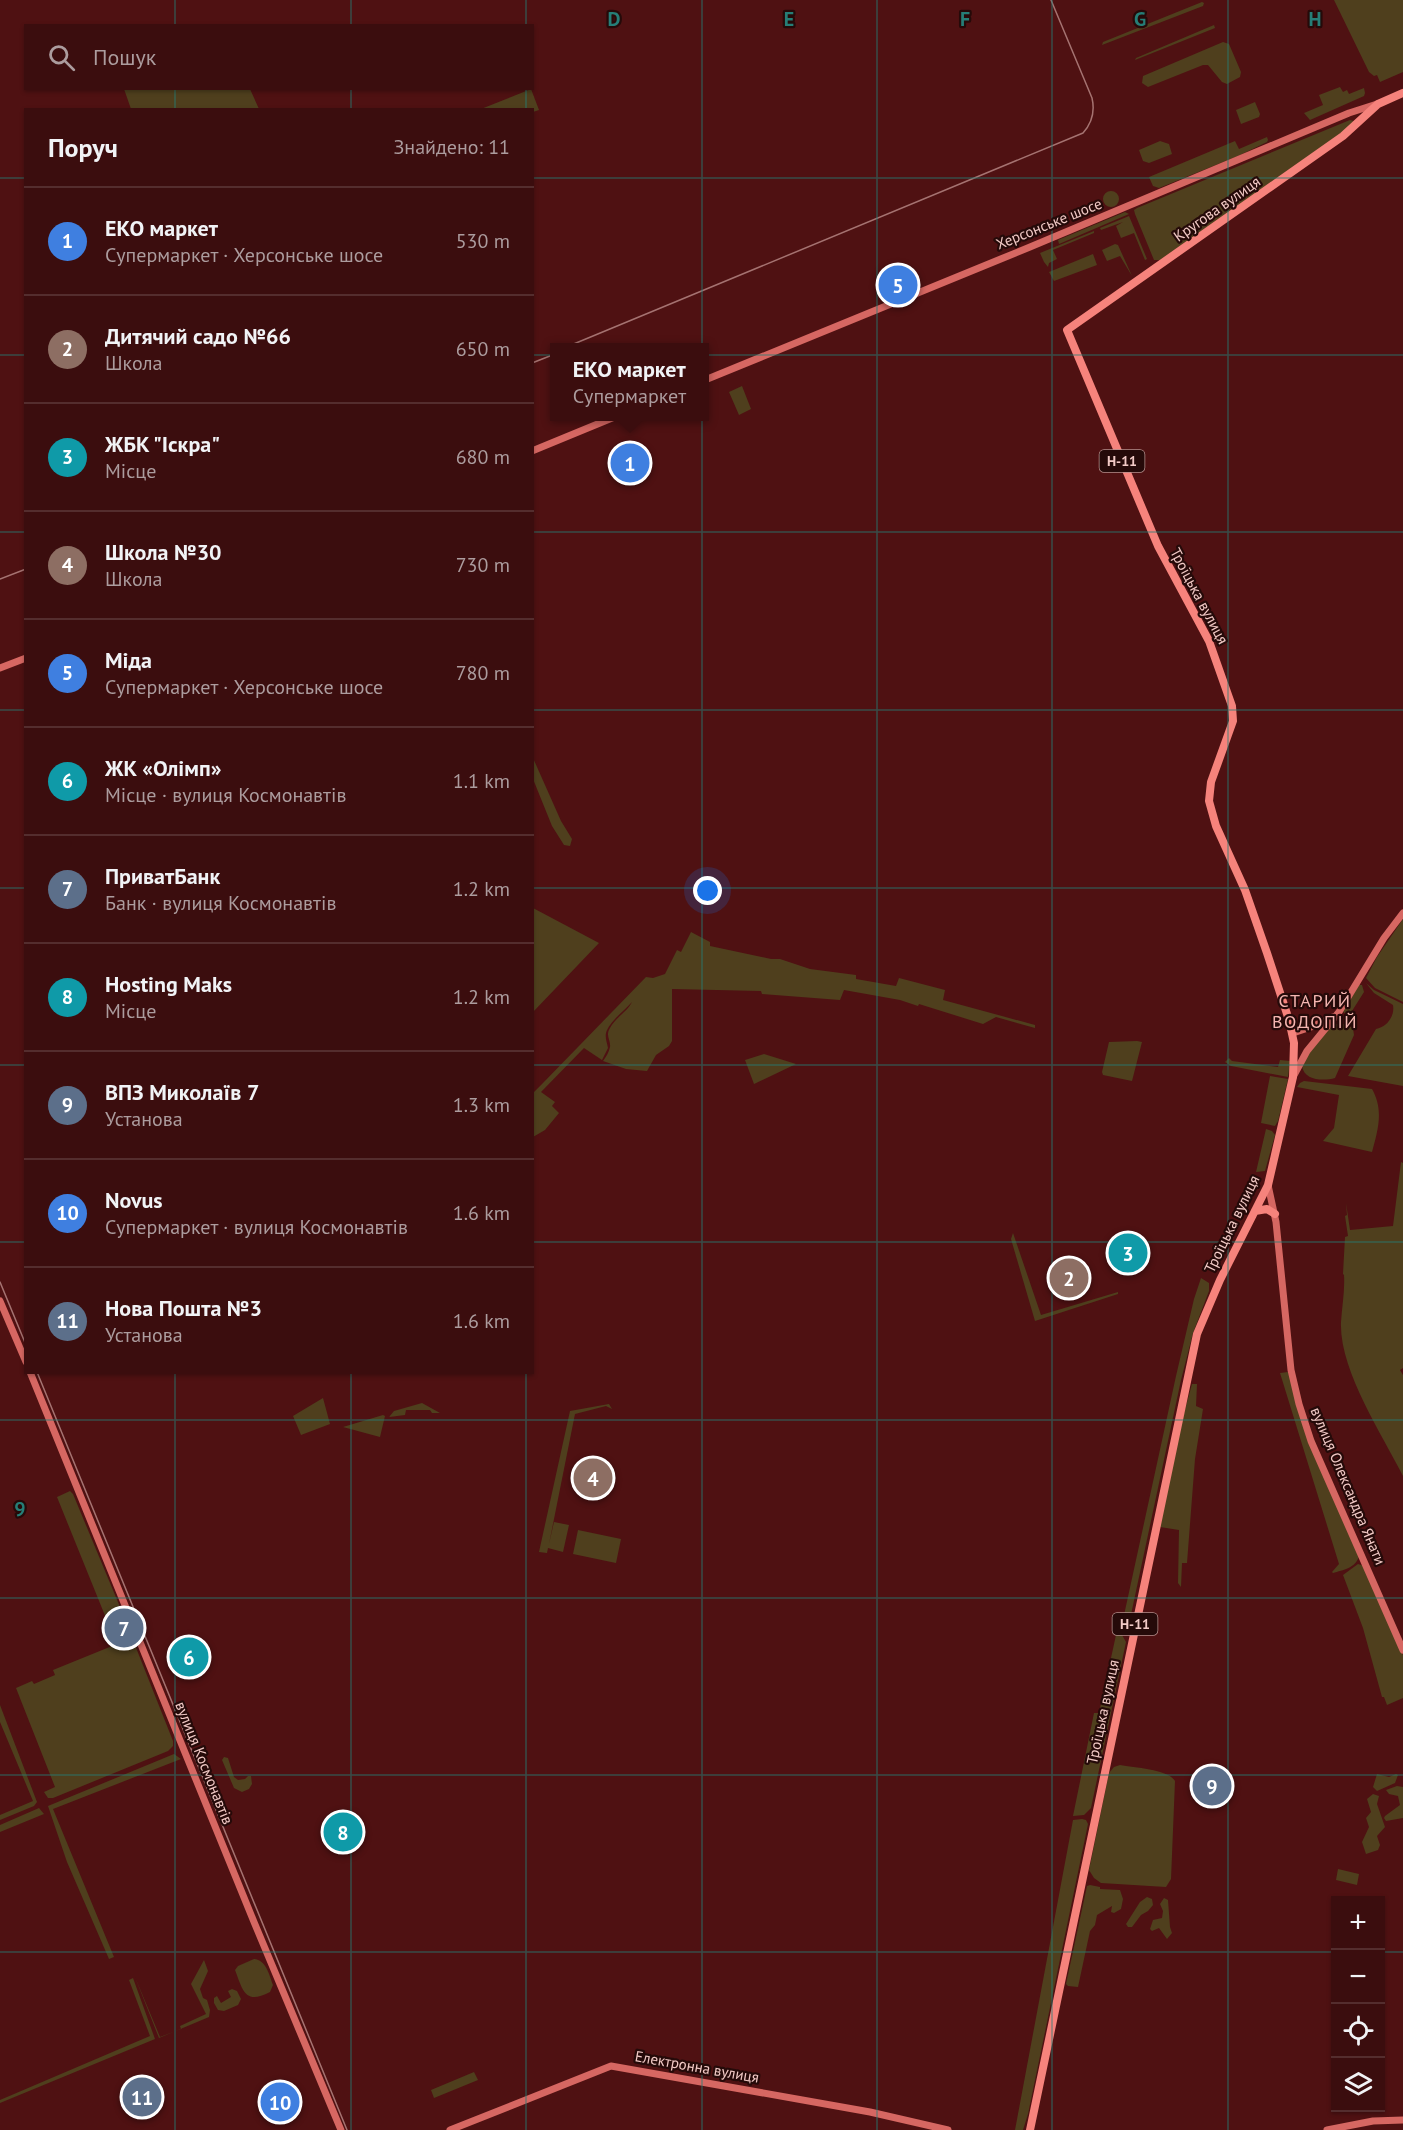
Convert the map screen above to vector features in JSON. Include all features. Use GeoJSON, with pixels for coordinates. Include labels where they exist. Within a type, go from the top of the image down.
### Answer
{"type":"FeatureCollection","features":[{"type":"Feature","properties":{"kind":"main road","name":"Херсонське шосе"},"geometry":{"type":"LineString","coordinates":[[709,378],[1209,173],[1349,113],[1403,93]]}},
{"type":"Feature","properties":{"kind":"main road","name":"Кругова вулиця"},"geometry":{"type":"LineString","coordinates":[[1067,330],[1343,136],[1378,104]]}},
{"type":"Feature","properties":{"kind":"main road","name":"Троїцька вулиця"},"geometry":{"type":"LineString","coordinates":[[1030,2130],[1197,1334],[1216,1289],[1268,1185],[1293,1077],[1293,1033],[1245,890],[1216,826],[1209,801],[1210,782],[1233,721],[1232,706],[1209,641],[1158,546],[1067,330]]}},
{"type":"Feature","properties":{"kind":"main road"},"geometry":{"type":"LineString","coordinates":[[534,450],[606,421]]}},
{"type":"Feature","properties":{"kind":"main road"},"geometry":{"type":"LineString","coordinates":[[0,668],[24,659]]}},
{"type":"Feature","properties":{"kind":"main road"},"geometry":{"type":"LineString","coordinates":[[1293,1077],[1311,1045],[1336,1016],[1384,938],[1403,913]]}},
{"type":"Feature","properties":{"kind":"main road"},"geometry":{"type":"LineString","coordinates":[[1293,1033],[1336,1016]]}},
{"type":"Feature","properties":{"kind":"main road","name":"вулиця Олександра Янати"},"geometry":{"type":"LineString","coordinates":[[1268,1185],[1275,1214],[1289,1354],[1299,1404],[1311,1441],[1403,1650]]}},
{"type":"Feature","properties":{"kind":"main road"},"geometry":{"type":"LineString","coordinates":[[1255,1211],[1267,1209],[1275,1214]]}},
{"type":"Feature","properties":{"kind":"main road"},"geometry":{"type":"LineString","coordinates":[[0,1301],[24,1357]]}},
{"type":"Feature","properties":{"kind":"main road","name":"вулиця Космонавтів"},"geometry":{"type":"LineString","coordinates":[[31,1374],[341,2130]]}},
{"type":"Feature","properties":{"kind":"main road","name":"Електронна вулиця"},"geometry":{"type":"LineString","coordinates":[[450,2130],[611,2066],[860,2110],[948,2130]]}},
{"type":"Feature","properties":{"kind":"main road"},"geometry":{"type":"LineString","coordinates":[[1328,2130],[1373,2121],[1403,2120]]}},
{"type":"Feature","properties":{"kind":"shaded area"},"geometry":{"type":"Polygon","coordinates":[[[1334,0],[1403,0],[1403,72],[1380,82],[1377,75],[1374,76],[1369,72],[1334,0]]]}},
{"type":"Feature","properties":{"kind":"shaded area"},"geometry":{"type":"Polygon","coordinates":[[[1202,2],[1203,6],[1102,45],[1103,42],[1202,2]]]}},
{"type":"Feature","properties":{"kind":"shaded area"},"geometry":{"type":"Polygon","coordinates":[[[1214,25],[1215,28],[1135,60],[1136,58],[1214,25]]]}},
{"type":"Feature","properties":{"kind":"shaded area"},"geometry":{"type":"Polygon","coordinates":[[[1223,42],[1229,44],[1241,72],[1240,77],[1227,84],[1222,82],[1208,65],[1148,87],[1142,83],[1143,76],[1223,42]]]}},
{"type":"Feature","properties":{"kind":"shaded area"},"geometry":{"type":"Polygon","coordinates":[[[1340,87],[1343,92],[1347,90],[1349,94],[1364,88],[1365,93],[1364,96],[1310,120],[1304,113],[1323,105],[1319,95],[1340,87]]]}},
{"type":"Feature","properties":{"kind":"shaded area"},"geometry":{"type":"Polygon","coordinates":[[[124,90],[250,90],[259,108],[131,108],[124,90]]]}},
{"type":"Feature","properties":{"kind":"shaded area"},"geometry":{"type":"Polygon","coordinates":[[[531,90],[539,110],[534,112],[534,108],[484,108],[531,90]]]}},
{"type":"Feature","properties":{"kind":"shaded area"},"geometry":{"type":"Polygon","coordinates":[[[1255,102],[1259,117],[1241,124],[1236,110],[1255,102]]]}},
{"type":"Feature","properties":{"kind":"shaded area"},"geometry":{"type":"Polygon","coordinates":[[[1350,120],[1354,121],[1353,125],[1160,260],[1154,260],[1134,210],[1350,120]]]}},
{"type":"Feature","properties":{"kind":"shaded area"},"geometry":{"type":"Polygon","coordinates":[[[1267,137],[1267,142],[1238,156],[1159,188],[1153,186],[1149,177],[1235,141],[1239,149],[1267,137]]]}},
{"type":"Feature","properties":{"kind":"shaded area"},"geometry":{"type":"Polygon","coordinates":[[[1160,141],[1169,144],[1172,154],[1149,163],[1143,161],[1139,150],[1160,141]]]}},
{"type":"Feature","properties":{"kind":"shaded area"},"geometry":{"type":"Polygon","coordinates":[[[1108,191],[1114,191],[1119,199],[1117,205],[1108,207],[1103,202],[1103,196],[1108,191]]]}},
{"type":"Feature","properties":{"kind":"shaded area"},"geometry":{"type":"Polygon","coordinates":[[[1125,212],[1129,214],[1059,244],[1058,240],[1125,212]]]}},
{"type":"Feature","properties":{"kind":"shaded area"},"geometry":{"type":"Polygon","coordinates":[[[1129,216],[1147,259],[1145,260],[1134,233],[1121,238],[1116,226],[1123,222],[1101,230],[1100,228],[1129,216]]]}},
{"type":"Feature","properties":{"kind":"shaded area"},"geometry":{"type":"Polygon","coordinates":[[[1094,231],[1094,233],[1053,250],[1057,259],[1049,263],[1048,267],[1044,262],[1040,253],[1094,231]]]}},
{"type":"Feature","properties":{"kind":"shaded area"},"geometry":{"type":"Polygon","coordinates":[[[1115,244],[1118,245],[1132,276],[1120,256],[1107,261],[1102,250],[1115,244]]]}},
{"type":"Feature","properties":{"kind":"shaded area"},"geometry":{"type":"Polygon","coordinates":[[[1093,254],[1097,265],[1054,281],[1049,272],[1093,254]]]}},
{"type":"Feature","properties":{"kind":"shaded area"},"geometry":{"type":"Polygon","coordinates":[[[742,386],[751,409],[739,415],[729,392],[742,386]]]}},
{"type":"Feature","properties":{"kind":"shaded area"},"geometry":{"type":"Polygon","coordinates":[[[534,760],[561,821],[572,839],[570,846],[564,845],[552,826],[534,781],[534,760]]]}},
{"type":"Feature","properties":{"kind":"shaded area"},"geometry":{"type":"Polygon","coordinates":[[[534,909],[599,943],[534,1011],[534,909]]]}},
{"type":"Feature","properties":{"kind":"shaded area"},"geometry":{"type":"Polygon","coordinates":[[[1403,919],[1403,1002],[1375,988],[1366,978],[1377,957],[1403,919]]]}},
{"type":"Feature","properties":{"kind":"shaded area"},"geometry":{"type":"Polygon","coordinates":[[[691,932],[710,942],[710,946],[780,959],[810,969],[856,975],[856,979],[896,986],[899,978],[945,990],[943,1000],[1035,1025],[1035,1028],[996,1017],[983,1024],[919,1004],[918,1006],[900,1000],[844,990],[840,1000],[762,994],[761,991],[672,989],[672,1041],[656,1055],[647,1071],[626,1069],[603,1061],[610,1047],[608,1036],[612,1024],[632,1002],[613,1021],[608,1029],[606,1037],[608,1048],[602,1060],[584,1048],[541,1092],[555,1102],[552,1106],[559,1113],[545,1130],[534,1136],[534,1092],[646,977],[653,978],[665,974],[677,950],[681,952],[691,932]]]}},
{"type":"Feature","properties":{"kind":"shaded area"},"geometry":{"type":"Polygon","coordinates":[[[1366,983],[1374,990],[1403,1004],[1403,1086],[1348,1076],[1376,1029],[1387,1023],[1393,1013],[1393,1005],[1374,993],[1366,983]]]}},
{"type":"Feature","properties":{"kind":"shaded area"},"geometry":{"type":"Polygon","coordinates":[[[1359,985],[1362,985],[1364,992],[1352,1011],[1344,1013],[1343,1011],[1359,985]]]}},
{"type":"Feature","properties":{"kind":"shaded area"},"geometry":{"type":"Polygon","coordinates":[[[1332,1024],[1345,1024],[1353,1028],[1354,1035],[1335,1078],[1315,1079],[1306,1075],[1302,1066],[1308,1052],[1332,1024]]]}},
{"type":"Feature","properties":{"kind":"shaded area"},"geometry":{"type":"Polygon","coordinates":[[[1109,1042],[1142,1042],[1132,1081],[1103,1075],[1109,1042]]]}},
{"type":"Feature","properties":{"kind":"shaded area"},"geometry":{"type":"Polygon","coordinates":[[[764,1054],[796,1064],[754,1084],[745,1060],[764,1054]]]}},
{"type":"Feature","properties":{"kind":"shaded area"},"geometry":{"type":"Polygon","coordinates":[[[1229,1058],[1232,1061],[1278,1067],[1280,1060],[1290,1061],[1288,1077],[1231,1066],[1225,1062],[1229,1058]]]}},
{"type":"Feature","properties":{"kind":"shaded area"},"geometry":{"type":"Polygon","coordinates":[[[1270,1076],[1288,1079],[1275,1126],[1261,1123],[1270,1076]]]}},
{"type":"Feature","properties":{"kind":"shaded area"},"geometry":{"type":"Polygon","coordinates":[[[1304,1081],[1372,1089],[1379,1112],[1372,1152],[1323,1141],[1334,1128],[1339,1095],[1297,1087],[1304,1081]]]}},
{"type":"Feature","properties":{"kind":"shaded area"},"geometry":{"type":"Polygon","coordinates":[[[1266,1129],[1275,1135],[1265,1171],[1256,1172],[1266,1129]]]}},
{"type":"Feature","properties":{"kind":"shaded area"},"geometry":{"type":"Polygon","coordinates":[[[1401,1162],[1403,1163],[1403,1368],[1400,1370],[1403,1375],[1403,1476],[1354,1381],[1342,1341],[1341,1322],[1345,1237],[1348,1236],[1346,1203],[1350,1230],[1393,1226],[1401,1162]]]}},
{"type":"Feature","properties":{"kind":"shaded area"},"geometry":{"type":"Polygon","coordinates":[[[1013,1233],[1041,1315],[1118,1292],[1118,1294],[1035,1321],[1011,1239],[1013,1233]]]}},
{"type":"Feature","properties":{"kind":"shaded area"},"geometry":{"type":"Polygon","coordinates":[[[1201,1278],[1209,1283],[1209,1291],[1193,1333],[1181,1380],[1129,1624],[1126,1628],[1121,1629],[1176,1376],[1201,1278]]]}},
{"type":"Feature","properties":{"kind":"shaded area"},"geometry":{"type":"Polygon","coordinates":[[[1288,1372],[1359,1556],[1352,1566],[1333,1573],[1339,1564],[1280,1373],[1288,1372]]]}},
{"type":"Feature","properties":{"kind":"shaded area"},"geometry":{"type":"Polygon","coordinates":[[[1192,1384],[1197,1384],[1196,1406],[1203,1409],[1195,1459],[1187,1563],[1182,1563],[1181,1587],[1178,1583],[1179,1530],[1160,1527],[1181,1424],[1192,1384]]]}},
{"type":"Feature","properties":{"kind":"shaded area"},"geometry":{"type":"Polygon","coordinates":[[[323,1398],[330,1424],[301,1435],[293,1416],[323,1398]]]}},
{"type":"Feature","properties":{"kind":"shaded area"},"geometry":{"type":"Polygon","coordinates":[[[422,1403],[440,1413],[432,1413],[430,1410],[406,1410],[405,1415],[389,1417],[394,1411],[422,1403]]]}},
{"type":"Feature","properties":{"kind":"shaded area"},"geometry":{"type":"Polygon","coordinates":[[[609,1404],[612,1409],[606,1406],[575,1414],[549,1544],[554,1522],[569,1525],[563,1552],[548,1548],[547,1553],[539,1552],[570,1411],[609,1404]]]}},
{"type":"Feature","properties":{"kind":"shaded area"},"geometry":{"type":"Polygon","coordinates":[[[385,1416],[380,1437],[343,1427],[385,1416]]]}},
{"type":"Feature","properties":{"kind":"shaded area"},"geometry":{"type":"Polygon","coordinates":[[[70,1491],[125,1619],[110,1628],[57,1497],[70,1491]]]}},
{"type":"Feature","properties":{"kind":"shaded area"},"geometry":{"type":"Polygon","coordinates":[[[578,1530],[621,1539],[616,1563],[573,1554],[578,1530]]]}},
{"type":"Feature","properties":{"kind":"shaded area"},"geometry":{"type":"Polygon","coordinates":[[[1358,1564],[1364,1566],[1403,1655],[1403,1698],[1387,1705],[1382,1697],[1363,1628],[1343,1575],[1358,1564]]]}},
{"type":"Feature","properties":{"kind":"shaded area"},"geometry":{"type":"Polygon","coordinates":[[[124,1628],[129,1630],[173,1746],[168,1751],[53,1798],[48,1798],[44,1792],[55,1787],[16,1688],[32,1681],[34,1684],[55,1675],[53,1670],[117,1644],[112,1633],[124,1628]]]}},
{"type":"Feature","properties":{"kind":"shaded area"},"geometry":{"type":"Polygon","coordinates":[[[1116,1635],[1122,1635],[1126,1642],[1091,1808],[1084,1815],[1073,1816],[1094,1713],[1099,1713],[1116,1635]]]}},
{"type":"Feature","properties":{"kind":"shaded area"},"geometry":{"type":"Polygon","coordinates":[[[0,1705],[37,1802],[34,1806],[0,1820],[0,1815],[33,1801],[0,1722],[0,1705]]]}},
{"type":"Feature","properties":{"kind":"shaded area"},"geometry":{"type":"Polygon","coordinates":[[[174,1754],[181,1759],[53,1809],[114,1957],[109,1959],[67,1862],[48,1806],[174,1754]]]}},
{"type":"Feature","properties":{"kind":"shaded area"},"geometry":{"type":"Polygon","coordinates":[[[224,1757],[228,1758],[234,1777],[238,1780],[251,1776],[252,1784],[249,1789],[242,1792],[234,1788],[222,1760],[224,1757]]]}},
{"type":"Feature","properties":{"kind":"shaded area"},"geometry":{"type":"Polygon","coordinates":[[[1120,1765],[1158,1771],[1175,1781],[1171,1879],[1166,1887],[1101,1883],[1089,1870],[1109,1773],[1114,1767],[1120,1765]]]}},
{"type":"Feature","properties":{"kind":"shaded area"},"geometry":{"type":"Polygon","coordinates":[[[1377,1774],[1389,1777],[1398,1775],[1395,1783],[1377,1791],[1373,1787],[1377,1774]]]}},
{"type":"Feature","properties":{"kind":"shaded area"},"geometry":{"type":"Polygon","coordinates":[[[1397,1786],[1403,1787],[1403,1818],[1386,1821],[1385,1816],[1400,1805],[1398,1796],[1389,1794],[1386,1790],[1397,1786]]]}},
{"type":"Feature","properties":{"kind":"shaded area"},"geometry":{"type":"Polygon","coordinates":[[[1373,1794],[1379,1796],[1377,1804],[1385,1827],[1377,1836],[1380,1845],[1378,1850],[1366,1854],[1362,1842],[1369,1827],[1366,1818],[1371,1812],[1367,1799],[1373,1794]]]}},
{"type":"Feature","properties":{"kind":"shaded area"},"geometry":{"type":"Polygon","coordinates":[[[39,1808],[44,1814],[0,1832],[0,1825],[39,1808]]]}},
{"type":"Feature","properties":{"kind":"shaded area"},"geometry":{"type":"Polygon","coordinates":[[[1082,1819],[1088,1824],[1028,2114],[1023,2130],[1015,2130],[1073,1820],[1082,1819]]]}},
{"type":"Feature","properties":{"kind":"shaded area"},"geometry":{"type":"Polygon","coordinates":[[[1338,1869],[1359,1874],[1357,1885],[1336,1880],[1338,1869]]]}},
{"type":"Feature","properties":{"kind":"shaded area"},"geometry":{"type":"Polygon","coordinates":[[[1087,1886],[1100,1887],[1100,1889],[1120,1890],[1123,1899],[1121,1909],[1114,1913],[1111,1912],[1112,1906],[1097,1915],[1095,1925],[1090,1931],[1078,1987],[1068,1986],[1066,1984],[1087,1886]]]}},
{"type":"Feature","properties":{"kind":"shaded area"},"geometry":{"type":"Polygon","coordinates":[[[1147,1897],[1152,1899],[1153,1905],[1132,1927],[1128,1927],[1126,1924],[1140,1902],[1147,1897]]]}},
{"type":"Feature","properties":{"kind":"shaded area"},"geometry":{"type":"Polygon","coordinates":[[[1164,1898],[1168,1900],[1172,1933],[1167,1939],[1159,1928],[1152,1931],[1150,1929],[1153,1920],[1162,1918],[1163,1911],[1160,1904],[1164,1898]]]}},
{"type":"Feature","properties":{"kind":"shaded area"},"geometry":{"type":"Polygon","coordinates":[[[254,1959],[264,1965],[273,1985],[270,1992],[255,1997],[246,1994],[243,1990],[235,1970],[238,1966],[254,1959]]]}},
{"type":"Feature","properties":{"kind":"shaded area"},"geometry":{"type":"Polygon","coordinates":[[[204,1960],[208,1971],[200,1989],[203,1998],[207,2000],[210,2010],[209,2017],[181,2029],[180,2026],[206,2014],[191,1984],[204,1960]]]}},
{"type":"Feature","properties":{"kind":"shaded area"},"geometry":{"type":"Polygon","coordinates":[[[135,1977],[160,2037],[175,2031],[159,2038],[135,1977]]]}},
{"type":"Feature","properties":{"kind":"shaded area"},"geometry":{"type":"Polygon","coordinates":[[[133,1978],[155,2039],[0,2103],[0,2100],[150,2036],[129,1980],[133,1978]]]}},
{"type":"Feature","properties":{"kind":"shaded area"},"geometry":{"type":"Polygon","coordinates":[[[232,1989],[237,1991],[241,1999],[238,2005],[224,2011],[218,2010],[214,1998],[217,1996],[221,2003],[231,1997],[228,1991],[232,1989]]]}},
{"type":"Feature","properties":{"kind":"shaded area"},"geometry":{"type":"Polygon","coordinates":[[[474,2072],[478,2080],[434,2098],[431,2090],[474,2072]]]}},
{"type":"Feature","properties":{"kind":"tram line"},"geometry":{"type":"LineString","coordinates":[[576,343],[1083,133],[1092,117],[1092,98],[1051,0]]}},
{"type":"Feature","properties":{"kind":"tram line"},"geometry":{"type":"LineString","coordinates":[[534,362],[550,356]]}},
{"type":"Feature","properties":{"kind":"tram line"},"geometry":{"type":"LineString","coordinates":[[0,579],[24,570]]}},
{"type":"Feature","properties":{"kind":"tram line"},"geometry":{"type":"LineString","coordinates":[[0,1282],[24,1340]]}},
{"type":"Feature","properties":{"kind":"tram line"},"geometry":{"type":"LineString","coordinates":[[38,1374],[347,2130]]}},
{"type":"Feature","properties":{"kind":"place","name":"Міда"},"geometry":{"type":"Point","coordinates":[898,285]}},
{"type":"Feature","properties":{"kind":"place","name":"ЕКО маркет"},"geometry":{"type":"Point","coordinates":[630,463]}},
{"type":"Feature","properties":{"kind":"place","name":"ЖБК \"Іскра\""},"geometry":{"type":"Point","coordinates":[1128,1253]}},
{"type":"Feature","properties":{"kind":"place","name":"Дитячий садо №66"},"geometry":{"type":"Point","coordinates":[1069,1278]}},
{"type":"Feature","properties":{"kind":"place","name":"Школа №30"},"geometry":{"type":"Point","coordinates":[593,1478]}},
{"type":"Feature","properties":{"kind":"place","name":"ПриватБанк"},"geometry":{"type":"Point","coordinates":[124,1628]}},
{"type":"Feature","properties":{"kind":"place","name":"ЖК «Олімп»"},"geometry":{"type":"Point","coordinates":[189,1657]}},
{"type":"Feature","properties":{"kind":"place","name":"ВПЗ Миколаїв 7"},"geometry":{"type":"Point","coordinates":[1212,1786]}},
{"type":"Feature","properties":{"kind":"place","name":"Hosting Maks"},"geometry":{"type":"Point","coordinates":[343,1832]}},
{"type":"Feature","properties":{"kind":"place","name":"Нова Пошта №3"},"geometry":{"type":"Point","coordinates":[142,2097]}},
{"type":"Feature","properties":{"kind":"place","name":"Novus"},"geometry":{"type":"Point","coordinates":[280,2102]}},
{"type":"Feature","properties":{"kind":"district","name":"СТАРИЙ ВОДОПІЙ"},"geometry":{"type":"Point","coordinates":[1315,1011]}}]}
